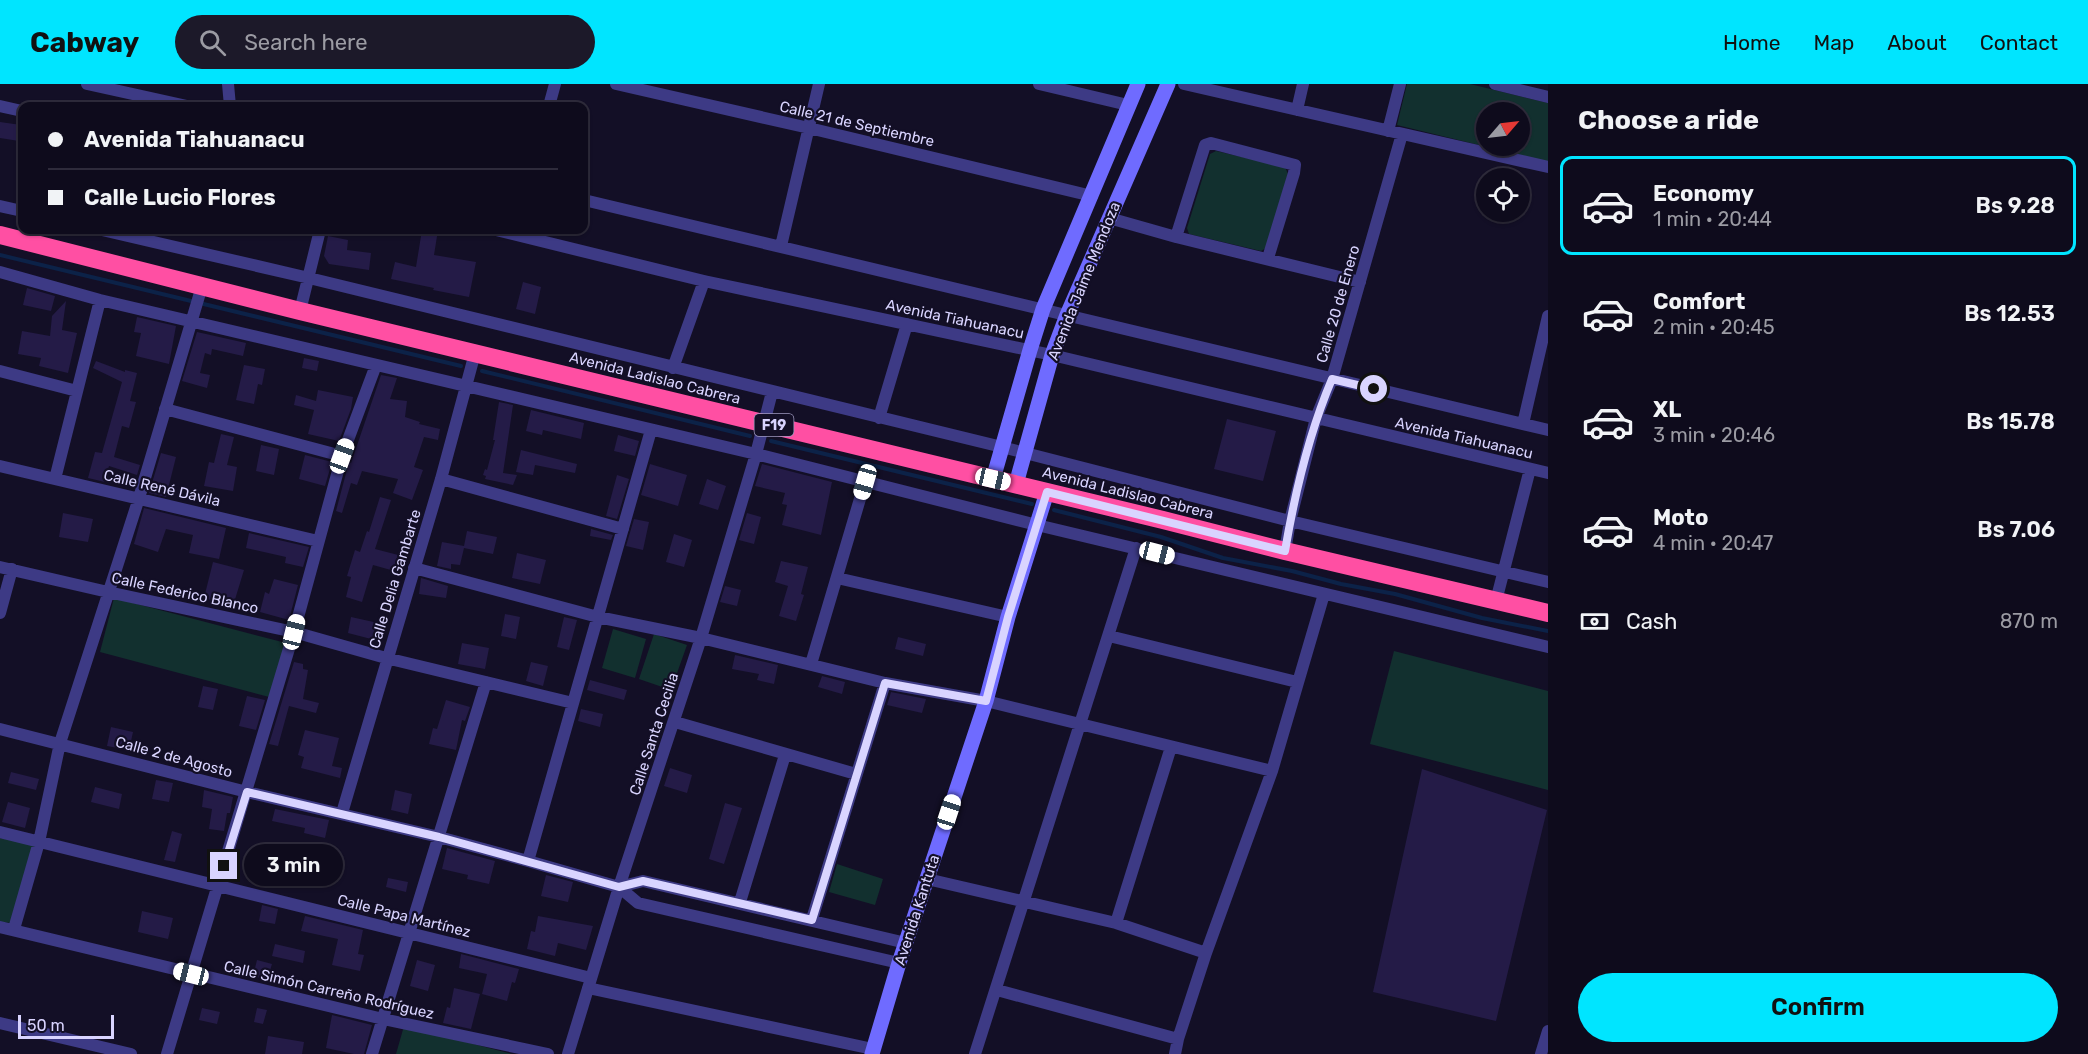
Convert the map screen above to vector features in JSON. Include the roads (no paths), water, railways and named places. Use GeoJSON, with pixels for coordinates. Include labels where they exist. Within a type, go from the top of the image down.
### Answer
{"type":"FeatureCollection","features":[{"type":"Feature","properties":{"kind":"highway","name":"Avenida Ladislao Cabrera"},"geometry":{"type":"LineString","coordinates":[[0,235],[199,296],[300,311],[1548,613]]}},
{"type":"Feature","properties":{"kind":"main road","name":"Avenida Jaime Mendoza"},"geometry":{"type":"LineString","coordinates":[[993,479],[1044,309],[1138,84]]}},
{"type":"Feature","properties":{"kind":"main road","name":"Avenida Jaime Mendoza"},"geometry":{"type":"LineString","coordinates":[[1016,484],[1052,355],[1067,315],[1168,84]]}},
{"type":"Feature","properties":{"kind":"main road","name":"Avenida Kantuta"},"geometry":{"type":"LineString","coordinates":[[872,1052],[899,963],[986,701],[1008,617],[1047,492]]}},
{"type":"Feature","properties":{"kind":"street"},"geometry":{"type":"LineString","coordinates":[[87,84],[130,89],[174,102]]}},
{"type":"Feature","properties":{"kind":"street"},"geometry":{"type":"LineString","coordinates":[[228,84],[230,102]]}},
{"type":"Feature","properties":{"kind":"street"},"geometry":{"type":"LineString","coordinates":[[550,102],[555,84]]}},
{"type":"Feature","properties":{"kind":"street","name":"Calle 21 de Septiembre"},"geometry":{"type":"LineString","coordinates":[[616,84],[1092,196]]}},
{"type":"Feature","properties":{"kind":"street"},"geometry":{"type":"LineString","coordinates":[[781,246],[819,84]]}},
{"type":"Feature","properties":{"kind":"street"},"geometry":{"type":"LineString","coordinates":[[1039,84],[1128,105]]}},
{"type":"Feature","properties":{"kind":"street"},"geometry":{"type":"LineString","coordinates":[[1184,84],[1213,87],[1297,110],[1548,167]]}},
{"type":"Feature","properties":{"kind":"street"},"geometry":{"type":"LineString","coordinates":[[1297,110],[1303,84]]}},
{"type":"Feature","properties":{"kind":"street"},"geometry":{"type":"LineString","coordinates":[[1388,131],[1400,84]]}},
{"type":"Feature","properties":{"kind":"street"},"geometry":{"type":"LineString","coordinates":[[1495,84],[1548,97]]}},
{"type":"Feature","properties":{"kind":"street"},"geometry":{"type":"LineString","coordinates":[[0,106],[18,110]]}},
{"type":"Feature","properties":{"kind":"street","name":"Calle 20 de Enero"},"geometry":{"type":"LineString","coordinates":[[1285,551],[1290,521],[1316,418],[1332,379],[1402,134]]}},
{"type":"Feature","properties":{"kind":"street"},"geometry":{"type":"LineString","coordinates":[[1176,237],[1204,145],[1211,143],[1294,165],[1294,173],[1268,258]]}},
{"type":"Feature","properties":{"kind":"street","name":"Avenida Tiahuanacu"},"geometry":{"type":"LineString","coordinates":[[588,201],[1548,430]]}},
{"type":"Feature","properties":{"kind":"street"},"geometry":{"type":"LineString","coordinates":[[0,206],[18,210]]}},
{"type":"Feature","properties":{"kind":"street"},"geometry":{"type":"LineString","coordinates":[[1109,218],[1176,237],[1360,282]]}},
{"type":"Feature","properties":{"kind":"street"},"geometry":{"type":"LineString","coordinates":[[119,234],[309,278],[1002,447],[1290,521],[1548,582]]}},
{"type":"Feature","properties":{"kind":"street"},"geometry":{"type":"LineString","coordinates":[[300,311],[319,234]]}},
{"type":"Feature","properties":{"kind":"street","name":"Avenida Tiahuanacu"},"geometry":{"type":"LineString","coordinates":[[512,234],[704,281],[1052,355],[1548,473]]}},
{"type":"Feature","properties":{"kind":"street"},"geometry":{"type":"LineString","coordinates":[[0,272],[100,300],[756,454],[1037,525],[1548,647]]}},
{"type":"Feature","properties":{"kind":"street"},"geometry":{"type":"LineString","coordinates":[[673,368],[704,281]]}},
{"type":"Feature","properties":{"kind":"street"},"geometry":{"type":"LineString","coordinates":[[14,930],[39,842],[60,743],[139,498],[199,296]]}},
{"type":"Feature","properties":{"kind":"street"},"geometry":{"type":"LineString","coordinates":[[55,479],[100,300]]}},
{"type":"Feature","properties":{"kind":"street"},"geometry":{"type":"LineString","coordinates":[[1523,424],[1548,316]]}},
{"type":"Feature","properties":{"kind":"street"},"geometry":{"type":"LineString","coordinates":[[879,418],[907,324]]}},
{"type":"Feature","properties":{"kind":"street","name":"Calle Delia Gambarte"},"geometry":{"type":"LineString","coordinates":[[342,813],[386,658],[441,479],[475,353]]}},
{"type":"Feature","properties":{"kind":"street"},"geometry":{"type":"LineString","coordinates":[[167,1054],[294,632],[342,456],[376,365]]}},
{"type":"Feature","properties":{"kind":"street"},"geometry":{"type":"LineString","coordinates":[[0,371],[77,391]]}},
{"type":"Feature","properties":{"kind":"street","name":"Calle Santa Cecilia"},"geometry":{"type":"LineString","coordinates":[[567,1054],[619,887],[675,722],[756,454],[772,392]]}},
{"type":"Feature","properties":{"kind":"street"},"geometry":{"type":"LineString","coordinates":[[165,409],[342,456]]}},
{"type":"Feature","properties":{"kind":"street"},"geometry":{"type":"LineString","coordinates":[[528,861],[651,430]]}},
{"type":"Feature","properties":{"kind":"street","name":"Calle René Dávila"},"geometry":{"type":"LineString","coordinates":[[0,466],[318,541]]}},
{"type":"Feature","properties":{"kind":"street"},"geometry":{"type":"LineString","coordinates":[[1496,601],[1530,469]]}},
{"type":"Feature","properties":{"kind":"street"},"geometry":{"type":"LineString","coordinates":[[441,479],[623,529]]}},
{"type":"Feature","properties":{"kind":"street"},"geometry":{"type":"LineString","coordinates":[[811,664],[865,482]]}},
{"type":"Feature","properties":{"kind":"street"},"geometry":{"type":"LineString","coordinates":[[975,1054],[997,990],[1078,724],[1109,636],[1136,548]]}},
{"type":"Feature","properties":{"kind":"street"},"geometry":{"type":"LineString","coordinates":[[0,614],[6,568]]}},
{"type":"Feature","properties":{"kind":"street","name":"Calle Federico Blanco"},"geometry":{"type":"LineString","coordinates":[[6,568],[294,632],[386,658],[573,703]]}},
{"type":"Feature","properties":{"kind":"street"},"geometry":{"type":"LineString","coordinates":[[414,568],[598,617],[701,638],[885,683],[986,701],[1272,771]]}},
{"type":"Feature","properties":{"kind":"street"},"geometry":{"type":"LineString","coordinates":[[837,578],[1008,617]]}},
{"type":"Feature","properties":{"kind":"street"},"geometry":{"type":"LineString","coordinates":[[1175,1054],[1206,953],[1272,771],[1324,594]]}},
{"type":"Feature","properties":{"kind":"street"},"geometry":{"type":"LineString","coordinates":[[1109,636],[1297,682]]}},
{"type":"Feature","properties":{"kind":"street"},"geometry":{"type":"LineString","coordinates":[[372,1054],[486,682]]}},
{"type":"Feature","properties":{"kind":"street"},"geometry":{"type":"LineString","coordinates":[[812,920],[885,683]]}},
{"type":"Feature","properties":{"kind":"street"},"geometry":{"type":"LineString","coordinates":[[675,722],[856,774]]}},
{"type":"Feature","properties":{"kind":"street","name":"Calle 2 de Agosto"},"geometry":{"type":"LineString","coordinates":[[0,729],[528,861],[619,887],[638,903],[899,963]]}},
{"type":"Feature","properties":{"kind":"street"},"geometry":{"type":"LineString","coordinates":[[1116,923],[1171,747]]}},
{"type":"Feature","properties":{"kind":"street"},"geometry":{"type":"LineString","coordinates":[[740,902],[784,755]]}},
{"type":"Feature","properties":{"kind":"street","name":"Calle Papa Martínez"},"geometry":{"type":"LineString","coordinates":[[0,832],[410,932],[590,983],[872,1052]]}},
{"type":"Feature","properties":{"kind":"street"},"geometry":{"type":"LineString","coordinates":[[927,879],[1116,923],[1206,953]]}},
{"type":"Feature","properties":{"kind":"street","name":"Calle 2 de Agosto"},"geometry":{"type":"LineString","coordinates":[[619,887],[643,881],[740,902],[906,943]]}},
{"type":"Feature","properties":{"kind":"street","name":"Calle Simón Carreño Rodríguez"},"geometry":{"type":"LineString","coordinates":[[0,927],[383,1019],[548,1054]]}},
{"type":"Feature","properties":{"kind":"street"},"geometry":{"type":"LineString","coordinates":[[997,990],[1178,1039]]}},
{"type":"Feature","properties":{"kind":"street"},"geometry":{"type":"LineString","coordinates":[[0,1023],[131,1054]]}},
{"type":"Feature","properties":{"kind":"street"},"geometry":{"type":"LineString","coordinates":[[1541,1054],[1548,1030]]}},
{"type":"Feature","properties":{"kind":"waterway"},"geometry":{"type":"LineString","coordinates":[[0,255],[461,366]]}},
{"type":"Feature","properties":{"kind":"waterway"},"geometry":{"type":"LineString","coordinates":[[482,371],[750,436]]}},
{"type":"Feature","properties":{"kind":"waterway"},"geometry":{"type":"LineString","coordinates":[[771,441],[1032,504]]}},
{"type":"Feature","properties":{"kind":"waterway"},"geometry":{"type":"LineString","coordinates":[[1054,510],[1161,537],[1223,558],[1395,594],[1482,618],[1548,631]]}}]}
